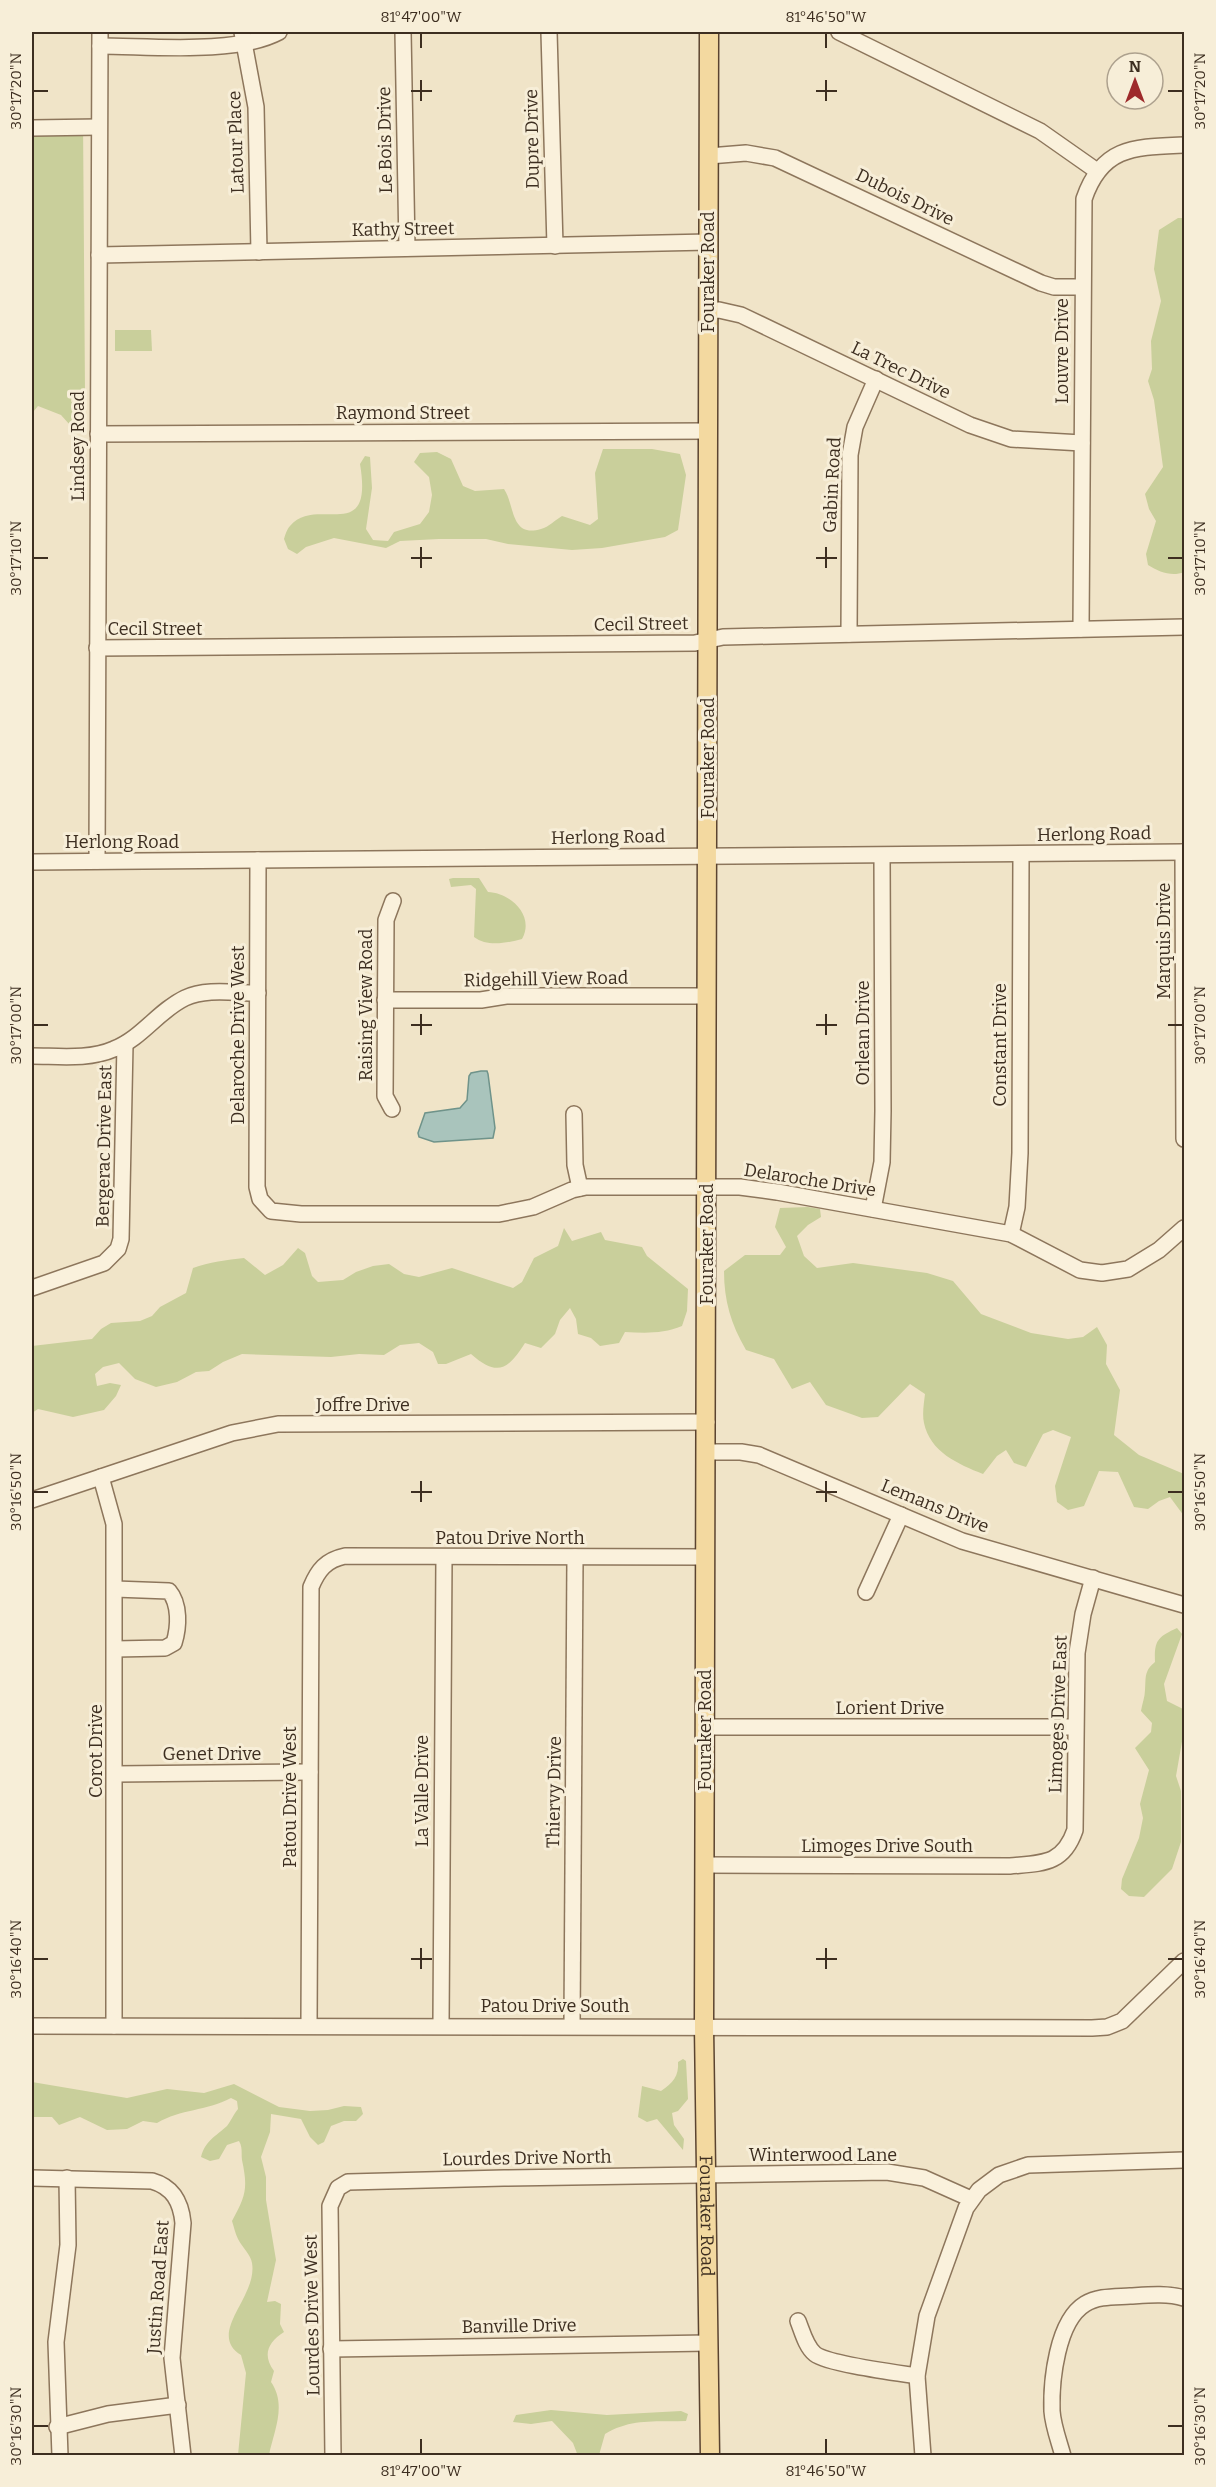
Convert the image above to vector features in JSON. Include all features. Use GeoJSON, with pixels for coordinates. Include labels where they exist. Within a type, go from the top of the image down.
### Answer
{"type":"FeatureCollection","features":[{"type":"Feature","properties":{"kind":"main road","name":"Fouraker Road"},"geometry":{"type":"LineString","coordinates":[[709,32],[704,2027],[710,2456]]}},
{"type":"Feature","properties":{"kind":"street"},"geometry":{"type":"LineString","coordinates":[[100,39],[224,46],[244,38],[279,32]]}},
{"type":"Feature","properties":{"kind":"street","name":"Le Bois Drive"},"geometry":{"type":"LineString","coordinates":[[403,32],[407,248]]}},
{"type":"Feature","properties":{"kind":"street","name":"Dupre Drive"},"geometry":{"type":"LineString","coordinates":[[549,32],[555,246]]}},
{"type":"Feature","properties":{"kind":"street"},"geometry":{"type":"LineString","coordinates":[[839,32],[1040,131],[1097,171],[1116,155],[1137,148],[1185,145]]}},
{"type":"Feature","properties":{"kind":"street","name":"Latour Place"},"geometry":{"type":"LineString","coordinates":[[244,38],[256,107],[259,252]]}},
{"type":"Feature","properties":{"kind":"street","name":"Lindsey Road"},"geometry":{"type":"LineString","coordinates":[[97,861],[100,39]]}},
{"type":"Feature","properties":{"kind":"street"},"geometry":{"type":"LineString","coordinates":[[32,128],[99,127]]}},
{"type":"Feature","properties":{"kind":"street","name":"Dubois Drive"},"geometry":{"type":"LineString","coordinates":[[709,156],[746,153],[775,158],[1041,283],[1082,287]]}},
{"type":"Feature","properties":{"kind":"street","name":"Louvre Drive"},"geometry":{"type":"LineString","coordinates":[[1081,629],[1082,213],[1090,183],[1097,171]]}},
{"type":"Feature","properties":{"kind":"street","name":"Kathy Street"},"geometry":{"type":"LineString","coordinates":[[99,255],[708,243]]}},
{"type":"Feature","properties":{"kind":"street","name":"La Trec Drive"},"geometry":{"type":"LineString","coordinates":[[708,311],[719,310],[741,315],[970,425],[1003,437],[1032,442],[1082,443]]}},
{"type":"Feature","properties":{"kind":"street","name":"Gabin Road"},"geometry":{"type":"LineString","coordinates":[[849,634],[850,456],[855,427],[876,379]]}},
{"type":"Feature","properties":{"kind":"street","name":"Raymond Street"},"geometry":{"type":"LineString","coordinates":[[98,435],[708,431]]}},
{"type":"Feature","properties":{"kind":"street","name":"Cecil Street"},"geometry":{"type":"LineString","coordinates":[[97,648],[695,643],[723,637],[1185,627]]}},
{"type":"Feature","properties":{"kind":"street","name":"Herlong Road"},"geometry":{"type":"LineString","coordinates":[[32,862],[1184,852]]}},
{"type":"Feature","properties":{"kind":"street","name":"Marquis Drive"},"geometry":{"type":"LineString","coordinates":[[1184,852],[1185,1138]]}},
{"type":"Feature","properties":{"kind":"street","name":"Constant Drive"},"geometry":{"type":"LineString","coordinates":[[1011,1234],[1017,1207],[1020,1153],[1021,855]]}},
{"type":"Feature","properties":{"kind":"street","name":"Orlean Drive"},"geometry":{"type":"LineString","coordinates":[[873,1209],[882,1162],[884,1111],[882,856]]}},
{"type":"Feature","properties":{"kind":"street","name":"Delaroche Drive West"},"geometry":{"type":"LineString","coordinates":[[258,860],[257,1187],[260,1199],[266,1208]]}},
{"type":"Feature","properties":{"kind":"street","name":"Raising View Road"},"geometry":{"type":"LineString","coordinates":[[392,1109],[385,1096],[386,920],[393,901]]}},
{"type":"Feature","properties":{"kind":"street"},"geometry":{"type":"LineString","coordinates":[[32,1056],[95,1054],[125,1044],[186,998],[202,993],[258,993]]}},
{"type":"Feature","properties":{"kind":"street","name":"Ridgehill View Road"},"geometry":{"type":"LineString","coordinates":[[386,1000],[482,1000],[506,996],[707,996]]}},
{"type":"Feature","properties":{"kind":"street","name":"Bergerac Drive East"},"geometry":{"type":"LineString","coordinates":[[32,1288],[104,1263],[118,1249],[121,1239],[125,1044]]}},
{"type":"Feature","properties":{"kind":"street"},"geometry":{"type":"LineString","coordinates":[[574,1114],[575,1165],[580,1188]]}},
{"type":"Feature","properties":{"kind":"street","name":"Delaroche Drive"},"geometry":{"type":"LineString","coordinates":[[266,1208],[270,1211],[301,1214],[499,1214],[533,1208],[580,1188],[740,1187],[1011,1234],[1072,1266],[1102,1273],[1128,1269],[1183,1234]]}},
{"type":"Feature","properties":{"kind":"street","name":"Joffre Drive"},"geometry":{"type":"LineString","coordinates":[[32,1500],[232,1433],[278,1424],[707,1422]]}},
{"type":"Feature","properties":{"kind":"street","name":"Lemans Drive"},"geometry":{"type":"LineString","coordinates":[[707,1452],[741,1452],[759,1455],[962,1541],[1185,1605]]}},
{"type":"Feature","properties":{"kind":"street","name":"Corot Drive"},"geometry":{"type":"LineString","coordinates":[[101,1477],[114,1524],[116,1773],[114,2026]]}},
{"type":"Feature","properties":{"kind":"street"},"geometry":{"type":"LineString","coordinates":[[866,1592],[901,1515]]}},
{"type":"Feature","properties":{"kind":"street","name":"Patou Drive North"},"geometry":{"type":"LineString","coordinates":[[318,1570],[332,1560],[345,1556],[706,1557]]}},
{"type":"Feature","properties":{"kind":"street","name":"La Valle Drive"},"geometry":{"type":"LineString","coordinates":[[441,2025],[444,1557]]}},
{"type":"Feature","properties":{"kind":"street","name":"Thiervy Drive"},"geometry":{"type":"LineString","coordinates":[[572,2026],[575,1557]]}},
{"type":"Feature","properties":{"kind":"street","name":"Patou Drive West"},"geometry":{"type":"LineString","coordinates":[[309,2026],[311,1587],[318,1570]]}},
{"type":"Feature","properties":{"kind":"street","name":"Limoges Drive East"},"geometry":{"type":"LineString","coordinates":[[1065,1851],[1075,1830],[1077,1653],[1083,1614],[1093,1578]]}},
{"type":"Feature","properties":{"kind":"street"},"geometry":{"type":"LineString","coordinates":[[115,1589],[169,1591],[176,1599],[177,1632],[174,1643],[165,1648],[115,1649]]}},
{"type":"Feature","properties":{"kind":"street","name":"Lorient Drive"},"geometry":{"type":"LineString","coordinates":[[705,1727],[1075,1727]]}},
{"type":"Feature","properties":{"kind":"street","name":"Genet Drive"},"geometry":{"type":"LineString","coordinates":[[116,1773],[310,1772]]}},
{"type":"Feature","properties":{"kind":"street","name":"Limoges Drive South"},"geometry":{"type":"LineString","coordinates":[[705,1865],[1010,1866],[1046,1863],[1065,1851]]}},
{"type":"Feature","properties":{"kind":"street","name":"Patou Drive South"},"geometry":{"type":"LineString","coordinates":[[32,2025],[1078,2028],[1107,2026],[1122,2021],[1182,1969]]}},
{"type":"Feature","properties":{"kind":"street"},"geometry":{"type":"LineString","coordinates":[[923,2456],[917,2376],[927,2316],[971,2199],[984,2185],[999,2175],[1028,2165],[1185,2160]]}},
{"type":"Feature","properties":{"kind":"street","name":"Winterwood Lane"},"geometry":{"type":"LineString","coordinates":[[707,2175],[887,2172],[924,2178],[971,2199]]}},
{"type":"Feature","properties":{"kind":"street","name":"Lourdes Drive North"},"geometry":{"type":"LineString","coordinates":[[348,2182],[707,2175]]}},
{"type":"Feature","properties":{"kind":"street"},"geometry":{"type":"LineString","coordinates":[[32,2178],[67,2178],[68,2245],[56,2342],[57,2427],[60,2456]]}},
{"type":"Feature","properties":{"kind":"street","name":"Justin Road East"},"geometry":{"type":"LineString","coordinates":[[67,2178],[158,2182],[175,2195],[180,2204],[183,2223],[172,2358],[183,2456]]}},
{"type":"Feature","properties":{"kind":"street","name":"Lourdes Drive West"},"geometry":{"type":"LineString","coordinates":[[333,2456],[330,2206],[338,2188],[348,2182]]}},
{"type":"Feature","properties":{"kind":"street"},"geometry":{"type":"LineString","coordinates":[[1063,2456],[1052,2411],[1054,2374],[1065,2327],[1076,2311],[1089,2302],[1101,2298],[1146,2295],[1185,2298]]}},
{"type":"Feature","properties":{"kind":"street"},"geometry":{"type":"LineString","coordinates":[[798,2321],[809,2348],[815,2355],[863,2367],[917,2376]]}},
{"type":"Feature","properties":{"kind":"street","name":"Banville Drive"},"geometry":{"type":"LineString","coordinates":[[332,2349],[708,2343]]}},
{"type":"Feature","properties":{"kind":"street"},"geometry":{"type":"LineString","coordinates":[[57,2427],[108,2414],[178,2405]]}},
{"type":"Feature","properties":{"kind":"green space"},"geometry":{"type":"Polygon","coordinates":[[[32,119],[83,119],[85,393],[72,394],[71,401],[77,411],[76,427],[70,425],[61,415],[38,406],[33,412],[32,421],[32,119]]]}},
{"type":"Feature","properties":{"kind":"green space"},"geometry":{"type":"Polygon","coordinates":[[[1178,218],[1184,218],[1184,572],[1170,574],[1148,565],[1146,554],[1156,521],[1149,509],[1145,494],[1163,467],[1154,400],[1148,381],[1152,369],[1151,341],[1161,301],[1154,269],[1159,230],[1178,218]]]}},
{"type":"Feature","properties":{"kind":"green space"},"geometry":{"type":"Polygon","coordinates":[[[115,330],[151,330],[152,351],[115,351],[115,330]]]}},
{"type":"Feature","properties":{"kind":"green space"},"geometry":{"type":"Polygon","coordinates":[[[603,449],[652,449],[680,454],[686,475],[678,530],[665,537],[602,548],[572,550],[508,544],[486,539],[400,541],[386,548],[334,538],[306,547],[297,554],[288,549],[284,539],[289,527],[301,518],[314,514],[351,512],[359,504],[362,489],[360,464],[365,456],[370,457],[372,488],[366,529],[373,540],[388,541],[394,532],[420,524],[429,512],[432,495],[429,477],[414,462],[420,453],[437,452],[451,459],[463,486],[475,491],[504,489],[515,518],[524,529],[531,531],[544,528],[562,516],[590,525],[598,519],[595,473],[603,449]]]}},
{"type":"Feature","properties":{"kind":"green space"},"geometry":{"type":"Polygon","coordinates":[[[479,878],[488,892],[497,893],[512,901],[523,914],[525,930],[522,939],[491,943],[474,937],[476,889],[471,885],[451,887],[449,879],[479,878]]]}},
{"type":"Feature","properties":{"kind":"green space"},"geometry":{"type":"Polygon","coordinates":[[[780,1208],[820,1209],[821,1217],[797,1236],[804,1256],[817,1268],[853,1263],[927,1273],[953,1281],[981,1314],[1031,1333],[1068,1339],[1083,1337],[1097,1327],[1107,1345],[1106,1364],[1120,1390],[1114,1435],[1139,1455],[1184,1474],[1184,1516],[1170,1497],[1148,1509],[1134,1507],[1118,1472],[1099,1471],[1084,1506],[1068,1510],[1057,1502],[1055,1486],[1071,1437],[1053,1430],[1043,1434],[1026,1467],[1014,1463],[1006,1450],[997,1456],[983,1474],[946,1456],[932,1442],[923,1420],[925,1394],[910,1384],[878,1417],[862,1418],[826,1405],[810,1382],[792,1389],[774,1359],[746,1350],[729,1312],[724,1271],[745,1255],[780,1255],[786,1247],[775,1227],[780,1208]]]}},
{"type":"Feature","properties":{"kind":"green space"},"geometry":{"type":"Polygon","coordinates":[[[564,1228],[572,1241],[601,1232],[605,1240],[642,1247],[647,1256],[688,1289],[687,1311],[682,1326],[661,1332],[625,1332],[619,1343],[600,1346],[591,1338],[578,1334],[576,1319],[570,1308],[560,1320],[555,1334],[541,1348],[525,1343],[507,1364],[495,1368],[471,1354],[446,1364],[438,1364],[433,1352],[419,1343],[400,1345],[384,1355],[359,1354],[331,1357],[242,1354],[209,1371],[196,1372],[177,1382],[156,1387],[135,1379],[119,1363],[103,1367],[95,1374],[97,1386],[110,1383],[121,1385],[116,1396],[104,1410],[73,1417],[38,1409],[32,1413],[32,1346],[92,1339],[101,1329],[111,1323],[140,1321],[152,1316],[160,1307],[186,1293],[193,1268],[244,1258],[265,1275],[283,1265],[298,1248],[305,1253],[312,1276],[318,1282],[343,1280],[373,1266],[389,1264],[404,1274],[419,1277],[452,1268],[513,1288],[522,1282],[534,1258],[558,1246],[564,1228]]]}},
{"type":"Feature","properties":{"kind":"green space"},"geometry":{"type":"Polygon","coordinates":[[[1177,1628],[1182,1634],[1164,1684],[1167,1701],[1183,1709],[1184,1713],[1184,1730],[1176,1776],[1181,1791],[1181,1842],[1172,1869],[1144,1897],[1129,1896],[1121,1889],[1122,1879],[1139,1838],[1143,1818],[1140,1804],[1149,1770],[1135,1748],[1151,1732],[1152,1723],[1141,1711],[1146,1675],[1155,1662],[1158,1640],[1177,1628]]]}},
{"type":"Feature","properties":{"kind":"green space"},"geometry":{"type":"Polygon","coordinates":[[[683,2059],[686,2061],[688,2099],[678,2111],[672,2113],[674,2125],[684,2139],[683,2150],[657,2119],[647,2122],[638,2117],[642,2086],[661,2091],[674,2079],[678,2062],[683,2059]]]}},
{"type":"Feature","properties":{"kind":"green space"},"geometry":{"type":"Polygon","coordinates":[[[32,2082],[127,2098],[167,2089],[204,2093],[234,2084],[279,2107],[310,2111],[344,2106],[361,2107],[363,2114],[356,2121],[344,2121],[331,2126],[324,2142],[318,2145],[310,2137],[301,2119],[271,2114],[270,2132],[261,2157],[266,2177],[266,2200],[276,2260],[267,2302],[275,2301],[281,2304],[280,2324],[284,2332],[274,2340],[268,2354],[268,2360],[274,2371],[271,2382],[276,2391],[279,2409],[269,2455],[238,2455],[246,2373],[241,2355],[232,2346],[229,2336],[231,2325],[252,2276],[250,2257],[238,2239],[232,2221],[240,2205],[245,2185],[241,2146],[239,2141],[227,2145],[219,2159],[210,2161],[201,2157],[208,2143],[230,2122],[238,2109],[237,2101],[231,2098],[166,2118],[157,2123],[143,2121],[127,2129],[107,2130],[80,2117],[59,2125],[52,2117],[32,2117],[32,2082]]]}},
{"type":"Feature","properties":{"kind":"green space"},"geometry":{"type":"Polygon","coordinates":[[[551,2410],[607,2415],[681,2411],[688,2414],[686,2421],[624,2425],[605,2434],[599,2455],[578,2456],[573,2443],[552,2421],[531,2424],[513,2422],[516,2415],[551,2410]]]}},
{"type":"Feature","properties":{"kind":"water"},"geometry":{"type":"Polygon","coordinates":[[[487,1071],[488,1074],[495,1128],[493,1138],[434,1142],[419,1137],[418,1133],[425,1113],[460,1108],[467,1100],[469,1076],[471,1073],[487,1071]]]}}]}
